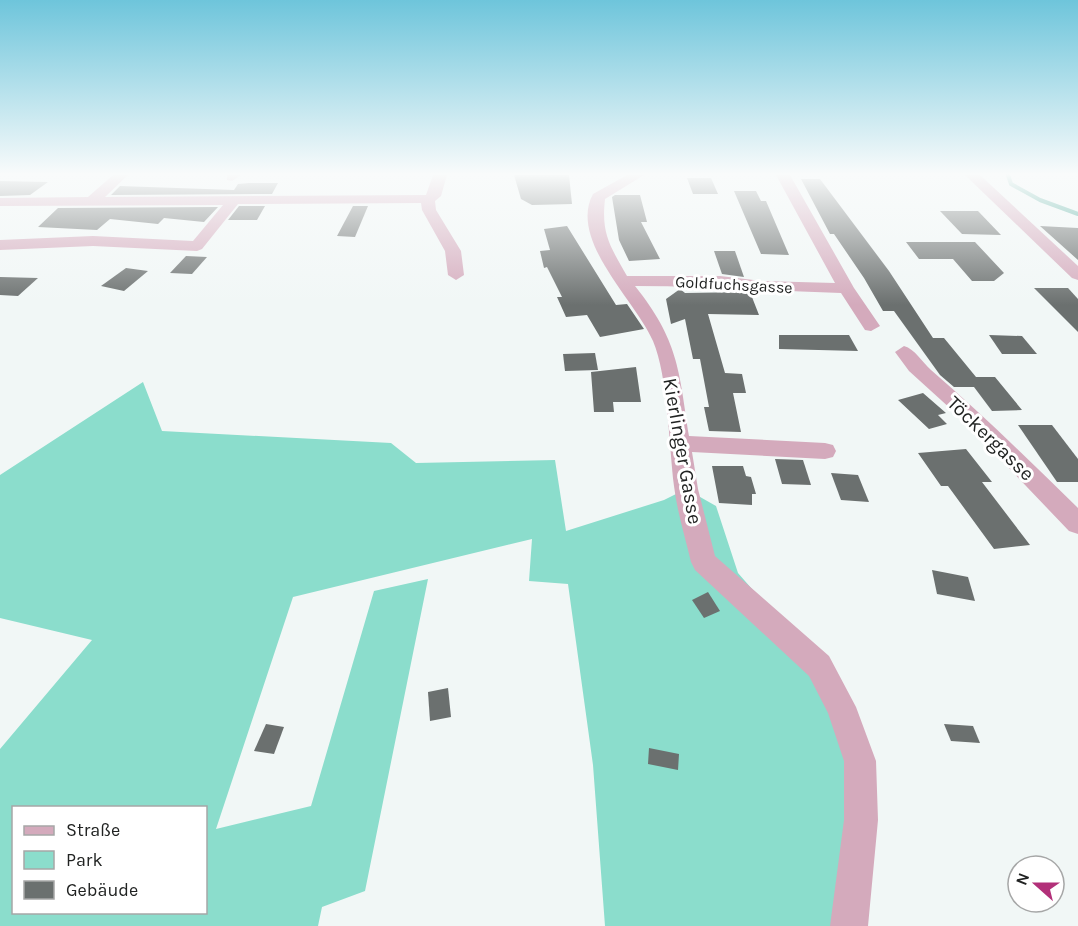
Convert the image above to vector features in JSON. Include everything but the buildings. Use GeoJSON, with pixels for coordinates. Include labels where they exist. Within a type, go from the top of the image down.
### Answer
{"type":"FeatureCollection","features":[{"type":"Feature","properties":{"kind":"street"},"geometry":{"type":"LineString","coordinates":[[0,245],[93,241],[197,246],[220,218]]}},
{"type":"Feature","properties":{"kind":"street"},"geometry":{"type":"LineString","coordinates":[[434,218],[453,251],[456,275]]}},
{"type":"Feature","properties":{"kind":"street","name":"Kierlinger Gasse"},"geometry":{"type":"LineString","coordinates":[[595,218],[603,248],[622,281],[648,314],[663,343],[686,489],[704,561],[819,666],[841,707],[860,761],[861,820],[849,926]]}},
{"type":"Feature","properties":{"kind":"street"},"geometry":{"type":"LineString","coordinates":[[807,218],[846,288],[871,326]]}},
{"type":"Feature","properties":{"kind":"street"},"geometry":{"type":"LineString","coordinates":[[1018,218],[1078,275]]}},
{"type":"Feature","properties":{"kind":"street","name":"Goldfuchsgasse"},"geometry":{"type":"LineString","coordinates":[[622,281],[720,281],[762,286],[846,288]]}},
{"type":"Feature","properties":{"kind":"street","name":"Töckergasse"},"geometry":{"type":"LineString","coordinates":[[904,352],[916,367],[970,415],[1078,524]]}},
{"type":"Feature","properties":{"kind":"street"},"geometry":{"type":"LineString","coordinates":[[680,443],[825,451]]}},
{"type":"Feature","properties":{"kind":"green space"},"geometry":{"type":"Polygon","coordinates":[[[143,382],[162,431],[391,443],[416,463],[555,460],[566,531],[664,500],[686,489],[716,506],[738,573],[819,666],[860,761],[849,926],[605,926],[593,765],[568,584],[529,581],[532,539],[293,597],[216,829],[311,806],[374,591],[428,579],[365,891],[322,907],[318,926],[0,926],[0,749],[92,640],[0,618],[0,475],[143,382]]]}}]}
